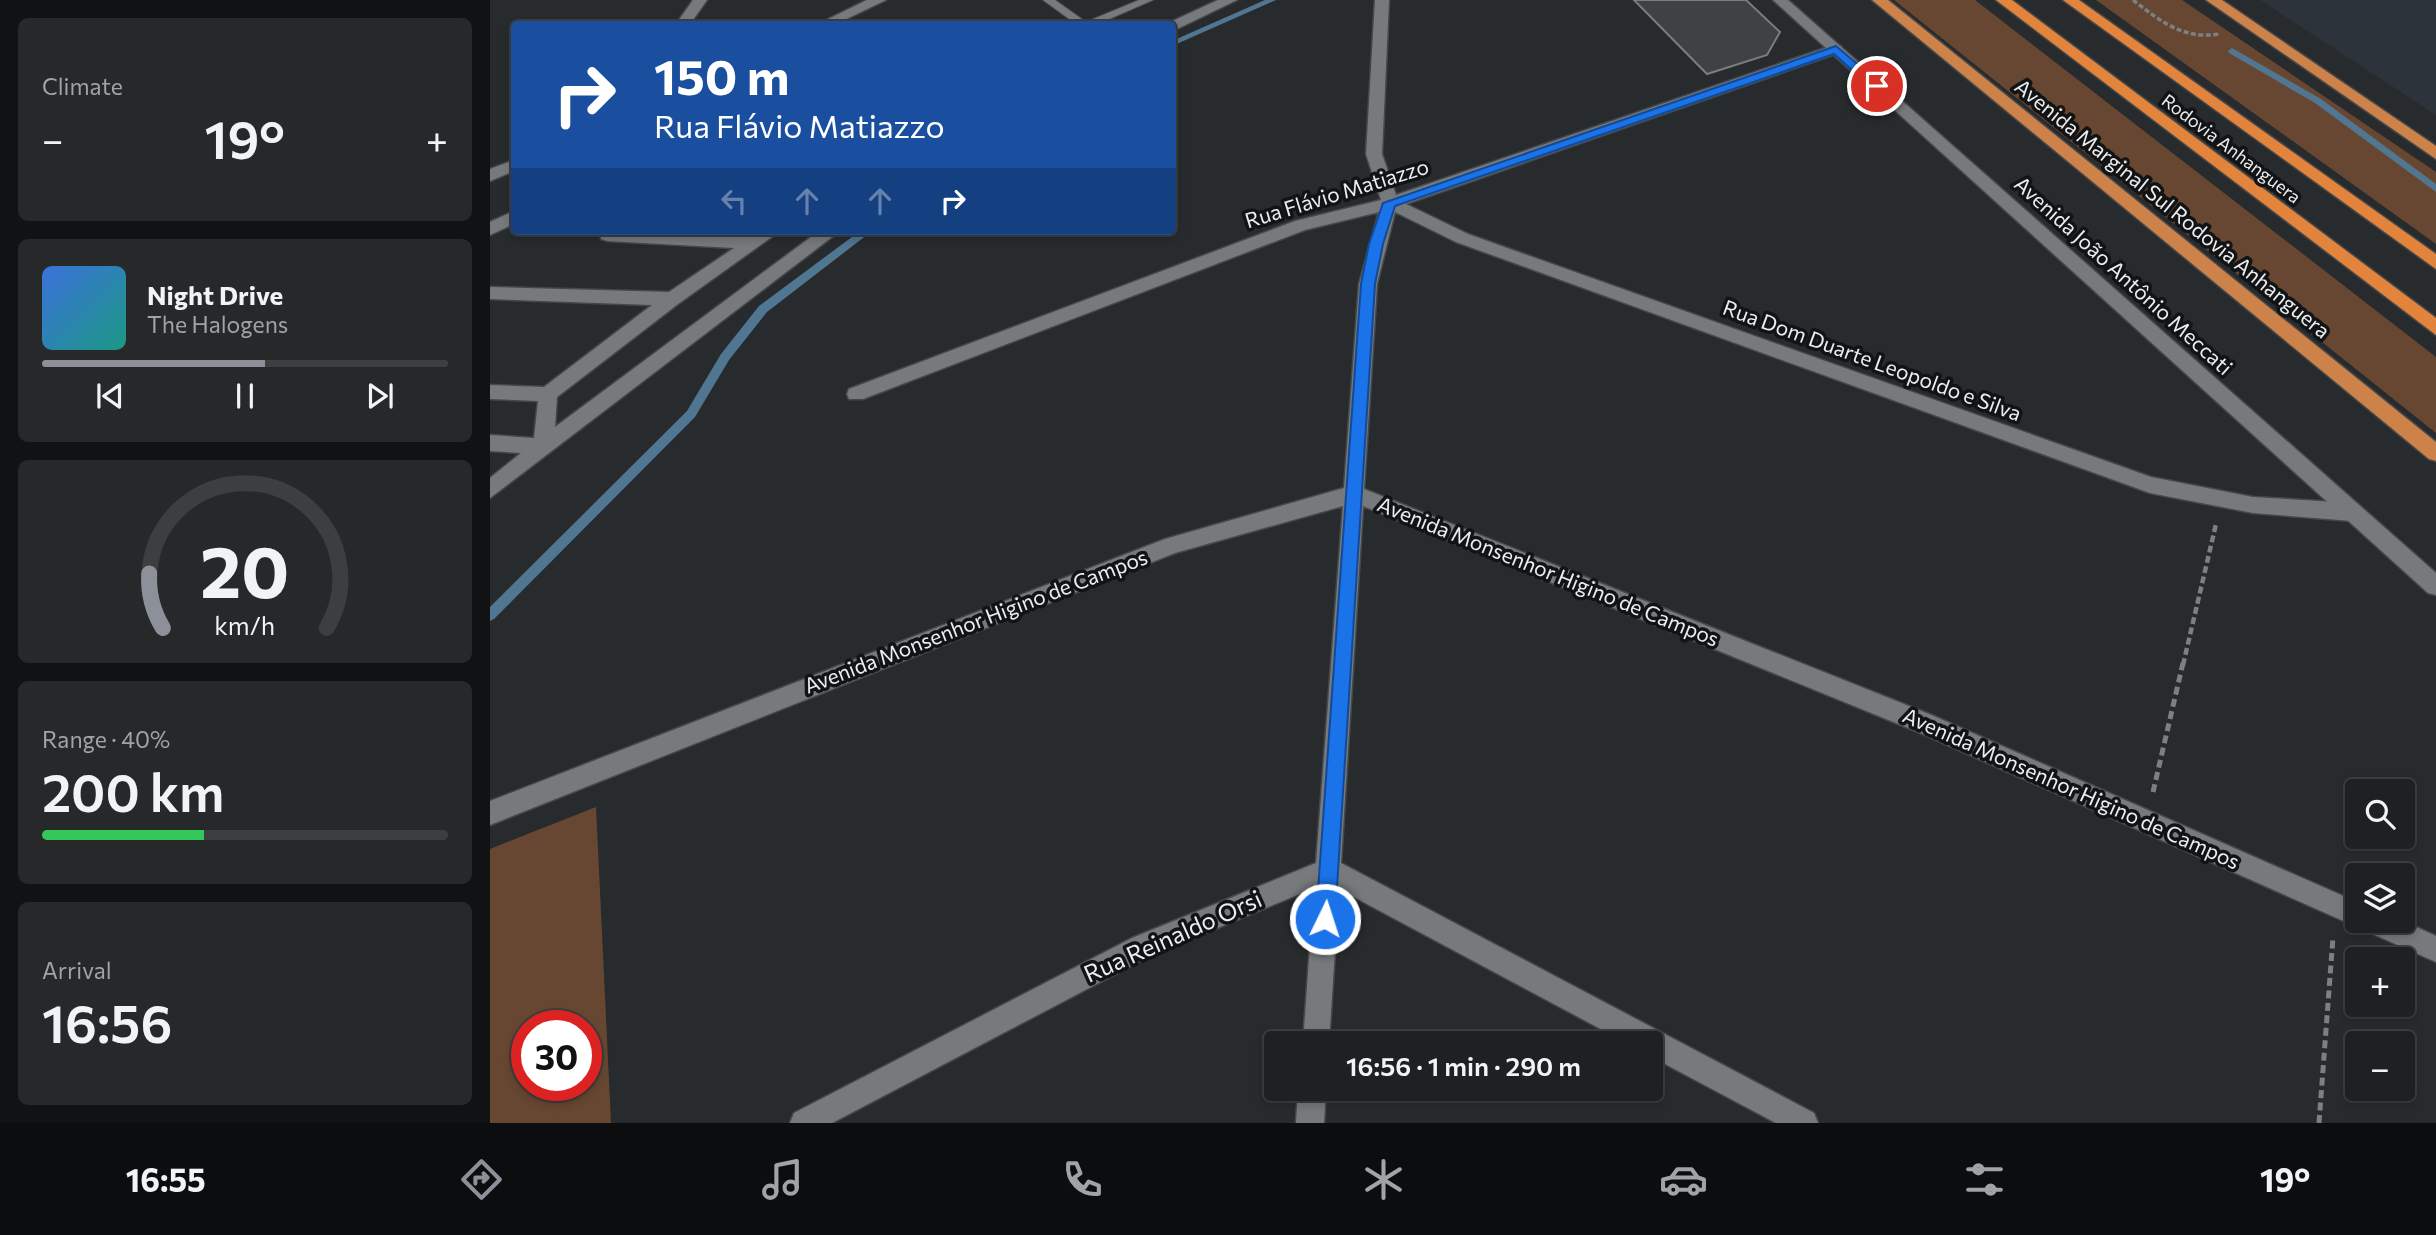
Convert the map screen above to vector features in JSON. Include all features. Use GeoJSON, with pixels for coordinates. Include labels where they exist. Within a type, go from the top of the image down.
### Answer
{"type":"FeatureCollection","features":[{"type":"Feature","properties":{"kind":"highway","name":"Avenida Marginal Sul Rodovia Anhanguera"},"geometry":{"type":"LineString","coordinates":[[1880,0],[2436,453]]}},
{"type":"Feature","properties":{"kind":"highway","name":"Rodovia Anhanguera"},"geometry":{"type":"LineString","coordinates":[[2003,0],[2436,328]]}},
{"type":"Feature","properties":{"kind":"highway","name":"Rodovia Anhanguera"},"geometry":{"type":"LineString","coordinates":[[2070,0],[2436,263]]}},
{"type":"Feature","properties":{"kind":"highway"},"geometry":{"type":"LineString","coordinates":[[2213,0],[2436,154]]}},
{"type":"Feature","properties":{"kind":"street"},"geometry":{"type":"LineString","coordinates":[[685,21],[700,0]]}},
{"type":"Feature","properties":{"kind":"street"},"geometry":{"type":"LineString","coordinates":[[832,21],[879,0]]}},
{"type":"Feature","properties":{"kind":"street"},"geometry":{"type":"LineString","coordinates":[[1176,24],[1230,0]]}},
{"type":"Feature","properties":{"kind":"street"},"geometry":{"type":"LineString","coordinates":[[1317,1031],[1368,284],[1376,244],[1390,203],[1374,154],[1382,0]]}},
{"type":"Feature","properties":{"kind":"street","name":"Avenida João Antônio Meccati"},"geometry":{"type":"LineString","coordinates":[[1780,0],[2436,586]]}},
{"type":"Feature","properties":{"kind":"street","name":"Rua Flávio Matiazzo"},"geometry":{"type":"LineString","coordinates":[[856,394],[1301,225],[1390,203],[1836,49]]}},
{"type":"Feature","properties":{"kind":"street"},"geometry":{"type":"LineString","coordinates":[[490,176],[511,166]]}},
{"type":"Feature","properties":{"kind":"street","name":"Rua Dom Duarte Leopoldo e Silva"},"geometry":{"type":"LineString","coordinates":[[1390,203],[1462,238],[2150,485],[2253,505],[2352,512]]}},
{"type":"Feature","properties":{"kind":"street"},"geometry":{"type":"LineString","coordinates":[[490,229],[511,218]]}},
{"type":"Feature","properties":{"kind":"street"},"geometry":{"type":"LineString","coordinates":[[607,235],[751,243]]}},
{"type":"Feature","properties":{"kind":"street"},"geometry":{"type":"LineString","coordinates":[[490,392],[548,394],[672,299],[764,235]]}},
{"type":"Feature","properties":{"kind":"street"},"geometry":{"type":"LineString","coordinates":[[490,490],[543,446],[826,235]]}},
{"type":"Feature","properties":{"kind":"street"},"geometry":{"type":"LineString","coordinates":[[490,293],[672,299]]}},
{"type":"Feature","properties":{"kind":"street"},"geometry":{"type":"LineString","coordinates":[[543,446],[548,394]]}},
{"type":"Feature","properties":{"kind":"street"},"geometry":{"type":"LineString","coordinates":[[490,443],[543,446]]}},
{"type":"Feature","properties":{"kind":"street","name":"Avenida Monsenhor Higino de Campos"},"geometry":{"type":"LineString","coordinates":[[490,813],[1172,545],[1354,494],[1926,724],[2345,909]]}},
{"type":"Feature","properties":{"kind":"street"},"geometry":{"type":"LineString","coordinates":[[1329,870],[1804,1123]]}},
{"type":"Feature","properties":{"kind":"street","name":"Rua Reinaldo Orsi"},"geometry":{"type":"LineString","coordinates":[[804,1123],[1141,947],[1329,870]]}},
{"type":"Feature","properties":{"kind":"street"},"geometry":{"type":"LineString","coordinates":[[2399,933],[2436,950]]}},
{"type":"Feature","properties":{"kind":"street"},"geometry":{"type":"LineString","coordinates":[[1310,1123],[1311,1101]]}},
{"type":"Feature","properties":{"kind":"lane"},"geometry":{"type":"LineString","coordinates":[[1048,0],[1078,21]]}},
{"type":"Feature","properties":{"kind":"lane"},"geometry":{"type":"LineString","coordinates":[[1097,21],[1148,0]]}},
{"type":"Feature","properties":{"kind":"path"},"geometry":{"type":"LineString","coordinates":[[2133,0],[2176,30],[2204,37],[2250,24]]}},
{"type":"Feature","properties":{"kind":"path"},"geometry":{"type":"LineString","coordinates":[[2146,822],[2222,499]]}},
{"type":"Feature","properties":{"kind":"path"},"geometry":{"type":"LineString","coordinates":[[2319,1123],[2336,905]]}},
{"type":"Feature","properties":{"kind":"shaded area"},"geometry":{"type":"Polygon","coordinates":[[[1894,0],[1975,0],[2436,357],[2436,433],[1894,0]]]}},
{"type":"Feature","properties":{"kind":"shaded area"},"geometry":{"type":"Polygon","coordinates":[[[2096,0],[2182,0],[2436,172],[2436,244],[2096,0]]]}},
{"type":"Feature","properties":{"kind":"shaded area"},"geometry":{"type":"Polygon","coordinates":[[[2260,0],[2436,0],[2436,115],[2260,0]]]}},
{"type":"Feature","properties":{"kind":"shaded area"},"geometry":{"type":"Polygon","coordinates":[[[596,807],[611,1123],[490,1123],[490,849],[596,807]]]}},
{"type":"Feature","properties":{"kind":"building"},"geometry":{"type":"Polygon","coordinates":[[[1634,0],[1746,0],[1780,32],[1767,55],[1707,74],[1634,0]]]}},
{"type":"Feature","properties":{"kind":"waterway"},"geometry":{"type":"LineString","coordinates":[[1176,42],[1272,0]]}},
{"type":"Feature","properties":{"kind":"waterway"},"geometry":{"type":"LineString","coordinates":[[2232,51],[2318,101],[2436,189]]}},
{"type":"Feature","properties":{"kind":"waterway"},"geometry":{"type":"LineString","coordinates":[[490,615],[691,414],[725,357],[763,309],[862,235]]}},
{"type":"Feature","properties":{"kind":"route"},"geometry":{"type":"LineString","coordinates":[[1325,919],[1368,284],[1376,244],[1390,203],[1836,49],[1877,86]]}}]}
